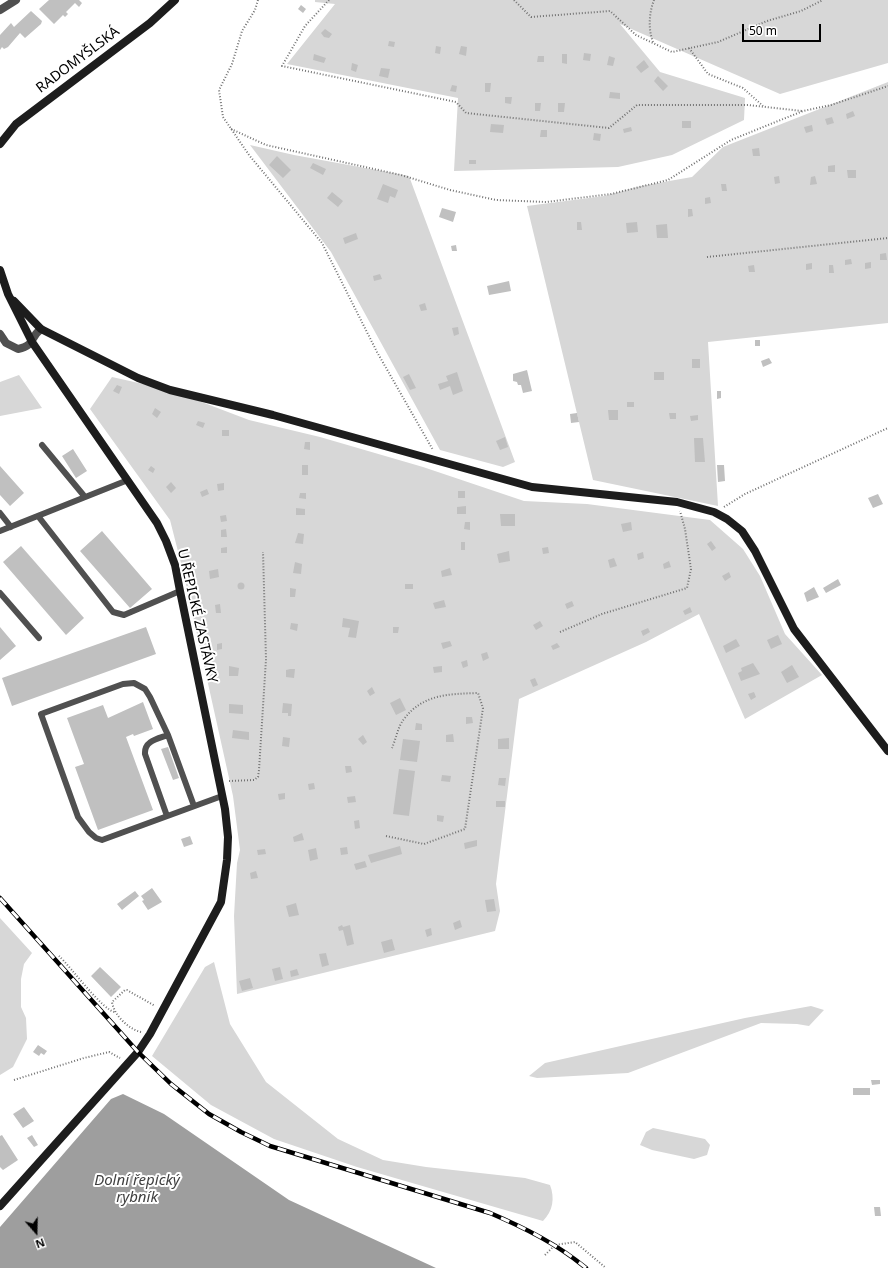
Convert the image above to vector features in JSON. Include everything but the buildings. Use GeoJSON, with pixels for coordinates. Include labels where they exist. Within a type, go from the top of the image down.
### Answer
{"type":"FeatureCollection","features":[{"type":"Feature","properties":{"kind":"main road","name":"RADOMYŠLSKÁ"},"geometry":{"type":"LineString","coordinates":[[0,144],[16,124],[150,23],[175,0]]}},
{"type":"Feature","properties":{"kind":"main road"},"geometry":{"type":"LineString","coordinates":[[0,270],[8,294],[32,342]]}},
{"type":"Feature","properties":{"kind":"main road"},"geometry":{"type":"LineString","coordinates":[[8,294],[41,329],[138,378],[170,390],[273,415],[439,460],[501,480],[532,487],[677,502],[714,512],[727,519],[742,531],[755,551],[794,629],[888,750]]}},
{"type":"Feature","properties":{"kind":"main road","name":"U ŘEPICKÉ ZASTÁVKY"},"geometry":{"type":"LineString","coordinates":[[0,1206],[127,1064],[150,1034],[221,902],[227,860],[228,837],[220,780],[175,565],[166,541],[128,480],[32,342]]}},
{"type":"Feature","properties":{"kind":"street"},"geometry":{"type":"LineString","coordinates":[[0,10],[16,0]]}},
{"type":"Feature","properties":{"kind":"street"},"geometry":{"type":"LineString","coordinates":[[0,334],[6,343],[18,349],[26,347],[32,342],[35,333],[41,329]]}},
{"type":"Feature","properties":{"kind":"lane"},"geometry":{"type":"LineString","coordinates":[[42,445],[85,497]]}},
{"type":"Feature","properties":{"kind":"lane"},"geometry":{"type":"LineString","coordinates":[[0,531],[128,480]]}},
{"type":"Feature","properties":{"kind":"lane"},"geometry":{"type":"LineString","coordinates":[[0,513],[11,527]]}},
{"type":"Feature","properties":{"kind":"lane"},"geometry":{"type":"LineString","coordinates":[[38,516],[113,612],[124,615],[180,591]]}},
{"type":"Feature","properties":{"kind":"lane"},"geometry":{"type":"LineString","coordinates":[[0,594],[39,638]]}},
{"type":"Feature","properties":{"kind":"lane"},"geometry":{"type":"LineString","coordinates":[[194,806],[168,735],[145,689],[134,683],[123,684],[41,714],[78,817],[96,838],[102,840],[222,796]]}},
{"type":"Feature","properties":{"kind":"lane"},"geometry":{"type":"LineString","coordinates":[[167,816],[145,754],[145,749],[148,743],[168,735]]}},
{"type":"Feature","properties":{"kind":"path"},"geometry":{"type":"LineString","coordinates":[[258,0],[255,10],[242,31],[232,64],[219,90],[223,117],[248,155],[322,243],[377,352],[439,460]]}},
{"type":"Feature","properties":{"kind":"path"},"geometry":{"type":"LineString","coordinates":[[330,0],[305,26],[282,66],[456,102],[466,113],[610,128],[637,105],[748,105],[803,111]]}},
{"type":"Feature","properties":{"kind":"path"},"geometry":{"type":"LineString","coordinates":[[514,0],[531,17],[610,11],[636,35],[672,52],[718,42],[767,21],[801,11],[823,0]]}},
{"type":"Feature","properties":{"kind":"path"},"geometry":{"type":"LineString","coordinates":[[654,0],[651,8],[650,32],[654,43]]}},
{"type":"Feature","properties":{"kind":"path"},"geometry":{"type":"LineString","coordinates":[[689,48],[708,74],[743,88],[763,106]]}},
{"type":"Feature","properties":{"kind":"path"},"geometry":{"type":"LineString","coordinates":[[231,129],[266,144],[401,174],[450,190],[496,200],[546,202],[611,194],[668,180],[731,140],[803,111],[831,105],[888,86]]}},
{"type":"Feature","properties":{"kind":"path"},"geometry":{"type":"LineString","coordinates":[[707,257],[888,238]]}},
{"type":"Feature","properties":{"kind":"path"},"geometry":{"type":"LineString","coordinates":[[714,512],[745,494],[888,428]]}},
{"type":"Feature","properties":{"kind":"path"},"geometry":{"type":"LineString","coordinates":[[560,632],[602,614],[687,588],[691,569],[685,529],[677,502]]}},
{"type":"Feature","properties":{"kind":"path"},"geometry":{"type":"LineString","coordinates":[[220,780],[250,782],[258,777],[266,659],[263,552]]}},
{"type":"Feature","properties":{"kind":"path"},"geometry":{"type":"LineString","coordinates":[[386,836],[424,844],[465,829],[483,708],[478,693],[451,694],[425,700],[404,719],[392,748]]}},
{"type":"Feature","properties":{"kind":"path"},"geometry":{"type":"LineString","coordinates":[[59,956],[111,1012],[115,1012]]}},
{"type":"Feature","properties":{"kind":"path"},"geometry":{"type":"LineString","coordinates":[[150,1034],[133,1030],[115,1012],[112,1002],[124,990],[128,990],[163,1011]]}},
{"type":"Feature","properties":{"kind":"path"},"geometry":{"type":"LineString","coordinates":[[14,1080],[84,1058],[109,1052],[127,1064]]}},
{"type":"Feature","properties":{"kind":"path"},"geometry":{"type":"LineString","coordinates":[[545,1255],[555,1245],[575,1242],[606,1268]]}},
{"type":"Feature","properties":{"kind":"shaded area"},"geometry":{"type":"Polygon","coordinates":[[[315,0],[888,0],[888,63],[780,94],[620,24],[660,72],[745,98],[744,120],[672,155],[618,167],[454,171],[458,98],[287,64],[335,4],[315,2],[315,0]]]}},
{"type":"Feature","properties":{"kind":"shaded area"},"geometry":{"type":"Polygon","coordinates":[[[888,82],[888,323],[708,342],[718,506],[593,480],[527,206],[604,196],[641,186],[692,177],[723,147],[888,82]]]}},
{"type":"Feature","properties":{"kind":"shaded area"},"geometry":{"type":"Polygon","coordinates":[[[250,145],[294,155],[409,176],[515,462],[503,467],[440,450],[331,252],[250,145]]]}},
{"type":"Feature","properties":{"kind":"shaded area"},"geometry":{"type":"Polygon","coordinates":[[[19,375],[42,408],[0,416],[0,382],[19,375]]]}},
{"type":"Feature","properties":{"kind":"shaded area"},"geometry":{"type":"Polygon","coordinates":[[[112,377],[170,390],[249,420],[320,437],[423,467],[524,501],[587,504],[710,520],[743,549],[760,576],[785,634],[822,675],[745,719],[699,614],[646,642],[519,699],[496,884],[500,911],[495,931],[237,994],[234,916],[237,863],[240,850],[233,796],[183,571],[170,520],[90,409],[112,377]]]}},
{"type":"Feature","properties":{"kind":"shaded area"},"geometry":{"type":"Polygon","coordinates":[[[0,918],[32,953],[24,964],[21,979],[21,1007],[26,1018],[27,1039],[13,1067],[0,1075],[0,918]]]}},
{"type":"Feature","properties":{"kind":"shaded area"},"geometry":{"type":"Polygon","coordinates":[[[214,962],[230,1024],[266,1082],[338,1139],[383,1160],[426,1167],[525,1178],[550,1185],[553,1199],[551,1209],[543,1221],[357,1167],[274,1139],[211,1105],[152,1056],[205,967],[214,962]]]}},
{"type":"Feature","properties":{"kind":"shaded area"},"geometry":{"type":"Polygon","coordinates":[[[811,1006],[824,1010],[809,1026],[797,1024],[761,1023],[628,1073],[537,1078],[529,1076],[545,1063],[745,1018],[811,1006]]]}},
{"type":"Feature","properties":{"kind":"shaded area"},"geometry":{"type":"Polygon","coordinates":[[[653,1128],[705,1139],[710,1145],[707,1155],[694,1159],[652,1150],[640,1145],[646,1132],[653,1128]]]}},
{"type":"Feature","properties":{"kind":"water","name":"Dolní řepický rybník"},"geometry":{"type":"Polygon","coordinates":[[[123,1094],[164,1114],[289,1200],[436,1268],[0,1268],[0,1227],[111,1099],[123,1094]]]}},
{"type":"Feature","properties":{"kind":"railway"},"geometry":{"type":"LineString","coordinates":[[0,898],[138,1052],[171,1084],[209,1114],[270,1146],[490,1213],[540,1237],[564,1251],[586,1268]]}}]}
